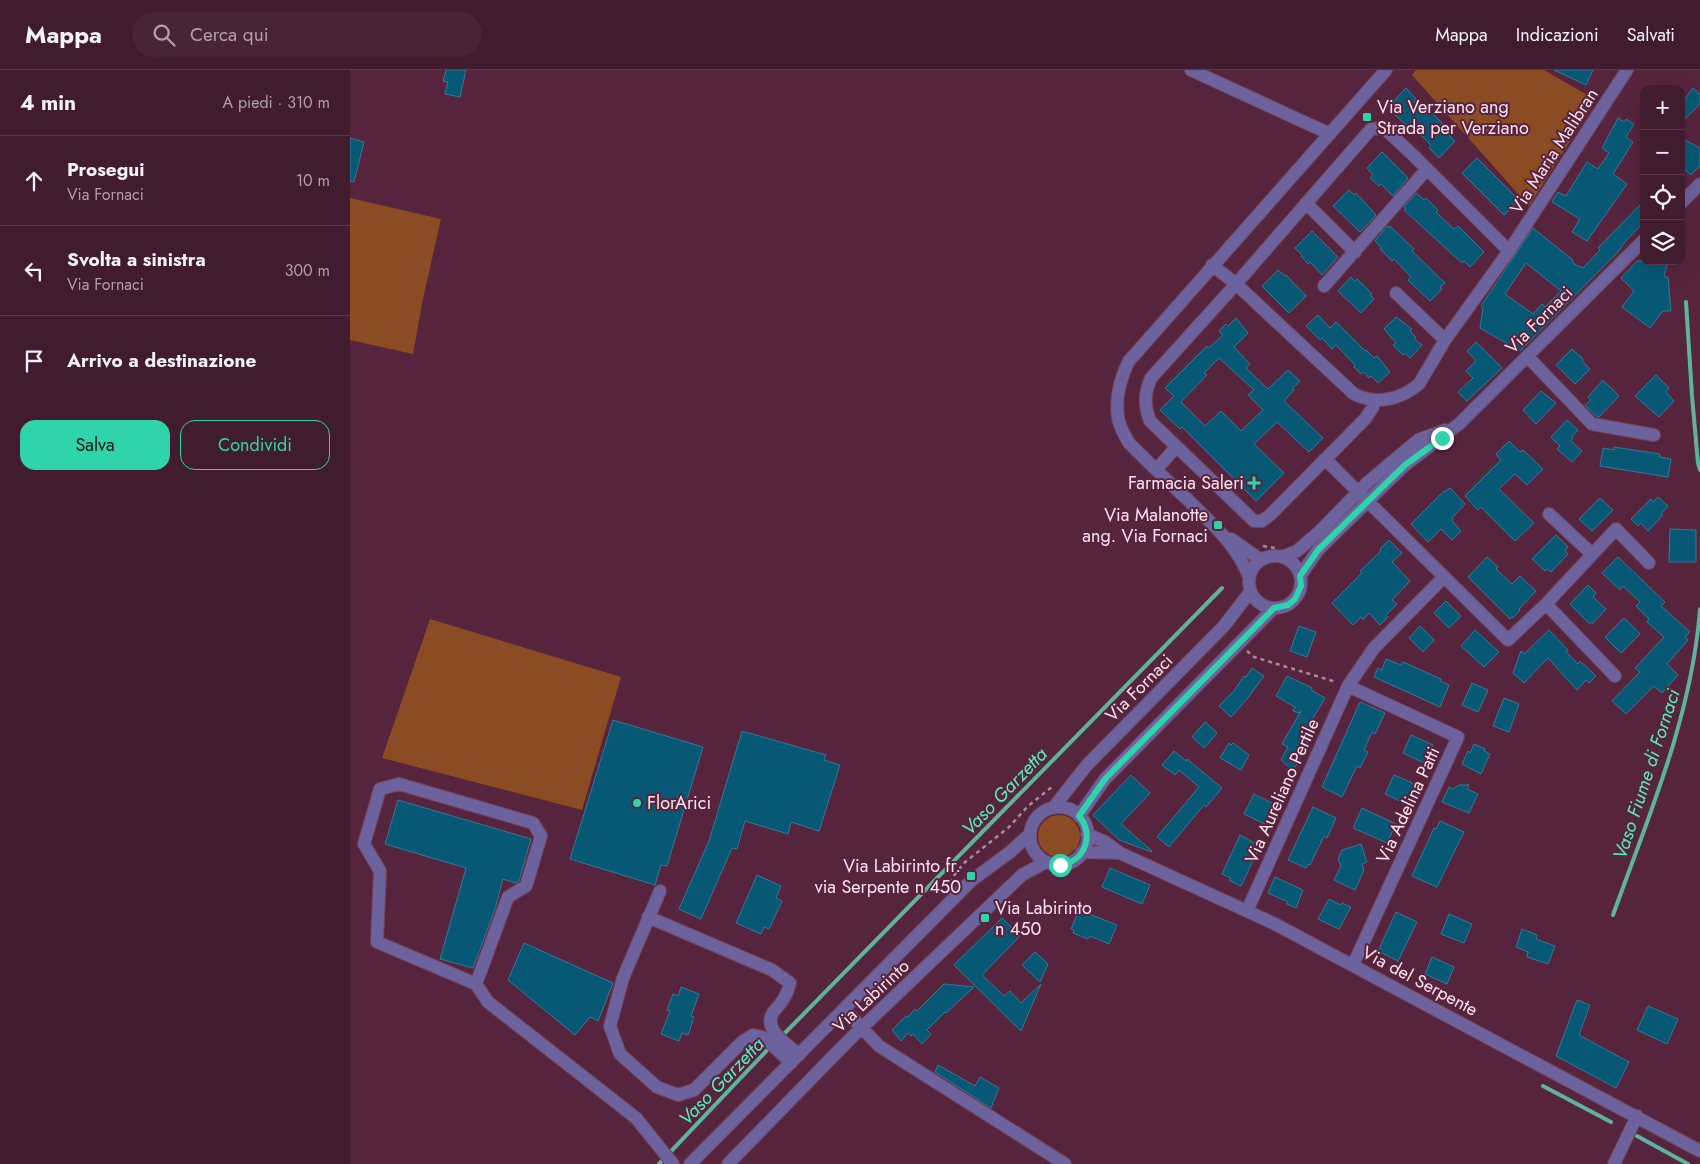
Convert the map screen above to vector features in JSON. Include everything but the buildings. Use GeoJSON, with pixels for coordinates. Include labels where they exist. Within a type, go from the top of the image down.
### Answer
{"type":"FeatureCollection","features":[{"type":"Feature","properties":{"kind":"street"},"geometry":{"type":"LineString","coordinates":[[1191,70],[1330,134]]}},
{"type":"Feature","properties":{"kind":"street"},"geometry":{"type":"LineString","coordinates":[[1274,608],[1262,605],[1253,597],[1250,592],[1249,577],[1246,569],[1236,552],[1217,529],[1128,443],[1119,424],[1117,404],[1120,381],[1130,361],[1212,265],[1386,70]]}},
{"type":"Feature","properties":{"kind":"street","name":"Via Maria Malibran"},"geometry":{"type":"LineString","coordinates":[[1374,400],[1384,400],[1400,396],[1419,384],[1445,340],[1509,251],[1627,70]]}},
{"type":"Feature","properties":{"kind":"street"},"geometry":{"type":"LineString","coordinates":[[1212,265],[1236,284],[1354,394],[1364,399],[1374,400],[1373,407],[1365,419],[1262,521],[1254,521],[1150,421],[1145,407],[1145,392],[1151,378],[1236,284],[1371,130],[1384,128],[1509,251]]}},
{"type":"Feature","properties":{"kind":"street"},"geometry":{"type":"LineString","coordinates":[[1324,286],[1427,169]]}},
{"type":"Feature","properties":{"kind":"street"},"geometry":{"type":"LineString","coordinates":[[1685,199],[1700,184]]}},
{"type":"Feature","properties":{"kind":"street"},"geometry":{"type":"LineString","coordinates":[[1306,203],[1355,252]]}},
{"type":"Feature","properties":{"kind":"street","name":"Via Fornaci"},"geometry":{"type":"LineString","coordinates":[[1079,816],[1105,779],[1238,644],[1274,608],[1288,605],[1295,599],[1301,586],[1300,576],[1318,550],[1405,465],[1459,424],[1640,244]]}},
{"type":"Feature","properties":{"kind":"street"},"geometry":{"type":"LineString","coordinates":[[1396,293],[1445,340]]}},
{"type":"Feature","properties":{"kind":"street"},"geometry":{"type":"LineString","coordinates":[[1528,357],[1592,424],[1654,435]]}},
{"type":"Feature","properties":{"kind":"street","name":"Via Fornaci"},"geometry":{"type":"LineString","coordinates":[[1260,560],[1271,556],[1282,557],[1297,551],[1358,492],[1418,440],[1459,424]]}},
{"type":"Feature","properties":{"kind":"street"},"geometry":{"type":"LineString","coordinates":[[1156,470],[1176,448]]}},
{"type":"Feature","properties":{"kind":"street"},"geometry":{"type":"LineString","coordinates":[[1325,459],[1508,640],[1546,604],[1616,529],[1648,563]]}},
{"type":"Feature","properties":{"kind":"street"},"geometry":{"type":"LineString","coordinates":[[1549,514],[1592,554]]}},
{"type":"Feature","properties":{"kind":"street"},"geometry":{"type":"LineString","coordinates":[[1217,529],[1260,560],[1251,570],[1249,577]]}},
{"type":"Feature","properties":{"kind":"street"},"geometry":{"type":"LineString","coordinates":[[1282,557],[1294,564],[1300,576]]}},
{"type":"Feature","properties":{"kind":"street"},"geometry":{"type":"LineString","coordinates":[[1348,686],[1374,648],[1444,577]]}},
{"type":"Feature","properties":{"kind":"street","name":"Via Fornaci"},"geometry":{"type":"LineString","coordinates":[[1030,834],[1036,819],[1053,808],[1087,765],[1224,626],[1250,592]]}},
{"type":"Feature","properties":{"kind":"street"},"geometry":{"type":"LineString","coordinates":[[1546,604],[1615,676]]}},
{"type":"Feature","properties":{"kind":"street","name":"Via Aureliano Pertile"},"geometry":{"type":"LineString","coordinates":[[1247,911],[1348,686]]}},
{"type":"Feature","properties":{"kind":"street","name":"Via Adelina Patti"},"geometry":{"type":"LineString","coordinates":[[1348,686],[1458,737],[1353,965]]}},
{"type":"Feature","properties":{"kind":"street"},"geometry":{"type":"LineString","coordinates":[[476,984],[508,897],[526,886],[541,836],[533,823],[398,784],[380,789],[364,844],[380,871],[377,942],[476,984],[488,1002],[636,1118],[666,1155]]}},
{"type":"Feature","properties":{"kind":"street"},"geometry":{"type":"LineString","coordinates":[[1030,834],[1034,851],[1046,862],[1065,864],[1076,859],[1082,852],[1087,840],[1085,825],[1079,816],[1064,808],[1053,808]]}},
{"type":"Feature","properties":{"kind":"street","name":"Via Labirinto"},"geometry":{"type":"LineString","coordinates":[[690,1164],[971,881],[1010,852],[1030,834]]}},
{"type":"Feature","properties":{"kind":"street","name":"Via del Serpente"},"geometry":{"type":"LineString","coordinates":[[1087,834],[1105,842],[1120,853],[1273,923],[1700,1151]]}},
{"type":"Feature","properties":{"kind":"street","name":"Via del Serpente"},"geometry":{"type":"LineString","coordinates":[[1082,852],[1120,853]]}},
{"type":"Feature","properties":{"kind":"street","name":"Via Labirinto"},"geometry":{"type":"LineString","coordinates":[[728,1164],[862,1028],[1022,875],[1046,862]]}},
{"type":"Feature","properties":{"kind":"street"},"geometry":{"type":"LineString","coordinates":[[660,891],[623,978],[610,1026],[620,1054],[657,1087],[678,1095],[694,1090],[753,1035],[776,1041]]}},
{"type":"Feature","properties":{"kind":"street"},"geometry":{"type":"LineString","coordinates":[[648,917],[772,970],[790,983],[783,1001],[769,1018],[770,1027],[776,1041],[795,1059]]}},
{"type":"Feature","properties":{"kind":"street"},"geometry":{"type":"LineString","coordinates":[[844,1009],[879,1046],[1065,1164]]}},
{"type":"Feature","properties":{"kind":"street"},"geometry":{"type":"LineString","coordinates":[[1614,1164],[1637,1116]]}},
{"type":"Feature","properties":{"kind":"path"},"geometry":{"type":"LineString","coordinates":[[1238,644],[1254,657],[1348,686]]}},
{"type":"Feature","properties":{"kind":"shaded area"},"geometry":{"type":"Polygon","coordinates":[[[1416,70],[1544,70],[1596,100],[1529,206],[1412,75],[1416,70]]]}},
{"type":"Feature","properties":{"kind":"shaded area"},"geometry":{"type":"Polygon","coordinates":[[[350,198],[441,219],[413,354],[350,340],[350,198]]]}},
{"type":"Feature","properties":{"kind":"shaded area"},"geometry":{"type":"Polygon","coordinates":[[[430,619],[621,677],[582,810],[382,758],[430,619]]]}},
{"type":"Feature","properties":{"kind":"shaded area"},"geometry":{"type":"Polygon","coordinates":[[[1055,815],[1063,815],[1074,821],[1080,836],[1074,851],[1063,857],[1055,857],[1044,851],[1038,840],[1038,832],[1044,821],[1055,815]]]}},
{"type":"Feature","properties":{"kind":"waterway","name":"Vaso Fiume di Fornaci"},"geometry":{"type":"LineString","coordinates":[[1686,302],[1692,396],[1700,470]]}},
{"type":"Feature","properties":{"kind":"waterway","name":"Vaso Garzetta"},"geometry":{"type":"LineString","coordinates":[[782,1036],[1222,588]]}},
{"type":"Feature","properties":{"kind":"waterway","name":"Vaso Fiume di Fornaci"},"geometry":{"type":"LineString","coordinates":[[1613,915],[1667,765],[1688,688],[1700,609]]}},
{"type":"Feature","properties":{"kind":"waterway","name":"Vaso Garzetta"},"geometry":{"type":"LineString","coordinates":[[659,1164],[771,1046]]}},
{"type":"Feature","properties":{"kind":"waterway","name":"Vaso Fiume di Fornaci"},"geometry":{"type":"LineString","coordinates":[[1543,1086],[1611,1122]]}},
{"type":"Feature","properties":{"kind":"waterway","name":"Vaso Fiume di Fornaci"},"geometry":{"type":"LineString","coordinates":[[1637,1136],[1688,1164]]}},
{"type":"Feature","properties":{"kind":"place","name":"Via Verziano ang Strada per Verziano"},"geometry":{"type":"Point","coordinates":[1367,117]}},
{"type":"Feature","properties":{"kind":"place","name":"Farmacia Saleri"},"geometry":{"type":"Point","coordinates":[1254,483]}},
{"type":"Feature","properties":{"kind":"place","name":"Via Malanotte ang. Via Fornaci"},"geometry":{"type":"Point","coordinates":[1218,525]}},
{"type":"Feature","properties":{"kind":"place","name":"FlorArici"},"geometry":{"type":"Point","coordinates":[637,803]}},
{"type":"Feature","properties":{"kind":"place","name":"Via Labirinto fr. via Serpente n 450"},"geometry":{"type":"Point","coordinates":[971,876]}},
{"type":"Feature","properties":{"kind":"place","name":"Via Labirinto n 450"},"geometry":{"type":"Point","coordinates":[985,918]}},
{"type":"Feature","properties":{"kind":"route"},"geometry":{"type":"LineString","coordinates":[[1060,865],[1071,862],[1082,852],[1087,840],[1087,834],[1085,825],[1079,816],[1105,779],[1274,608],[1288,605],[1295,599],[1301,586],[1300,576],[1318,550],[1405,465],[1442,438]]}}]}
